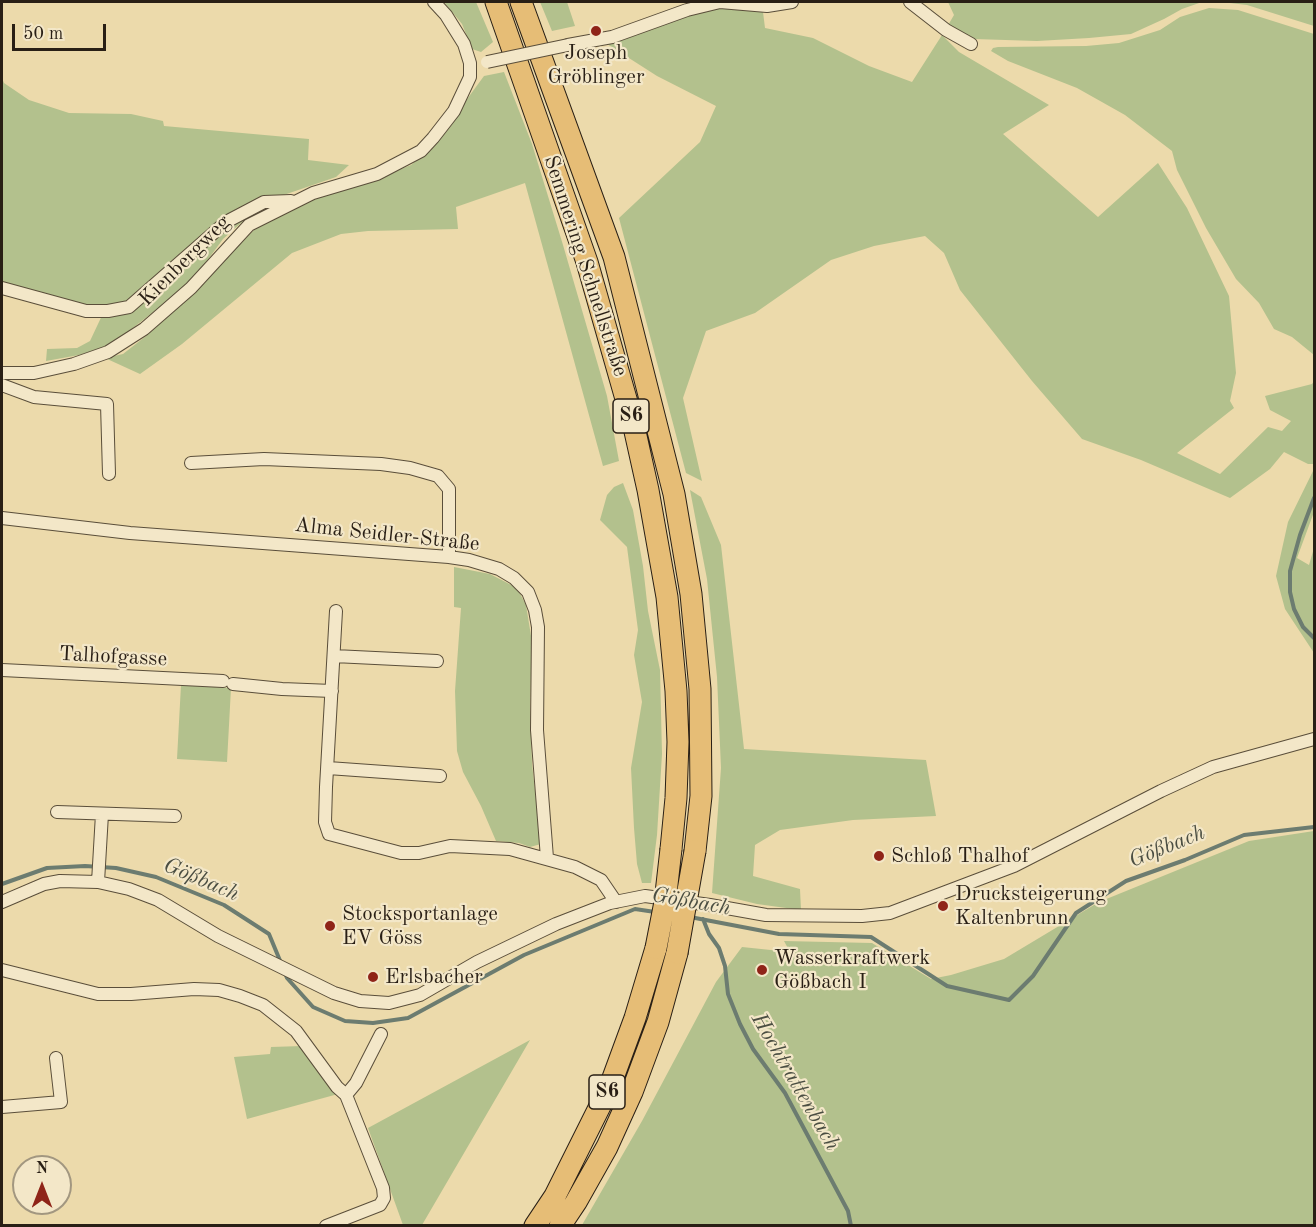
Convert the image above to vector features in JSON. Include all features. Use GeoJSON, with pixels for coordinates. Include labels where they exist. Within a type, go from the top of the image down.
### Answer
{"type":"FeatureCollection","features":[{"type":"Feature","properties":{"kind":"highway","name":"Semmering Schnellstraße"},"geometry":{"type":"LineString","coordinates":[[496,2],[587,262],[634,427],[667,597],[676,691],[678,742],[671,849],[665,902],[656,948],[635,1018],[610,1086],[555,1196],[535,1226]]}},
{"type":"Feature","properties":{"kind":"highway","name":"Semmering Schnellstraße"},"geometry":{"type":"LineString","coordinates":[[521,2],[614,257],[674,494],[691,594],[700,689],[700,796],[696,851],[677,953],[658,1022],[632,1092],[607,1147],[560,1226]]}},
{"type":"Feature","properties":{"kind":"street"},"geometry":{"type":"LineString","coordinates":[[434,2],[458,32],[470,71],[487,62],[612,37],[687,10],[720,2],[767,6],[786,2]]}},
{"type":"Feature","properties":{"kind":"street"},"geometry":{"type":"LineString","coordinates":[[910,2],[946,30],[971,44]]}},
{"type":"Feature","properties":{"kind":"street","name":"Kienbergweg"},"geometry":{"type":"LineString","coordinates":[[2,373],[34,373],[74,364],[108,352],[144,329],[191,288],[249,225],[313,193],[377,174],[421,151],[454,111],[470,71]]}},
{"type":"Feature","properties":{"kind":"street","name":"Kienbergweg"},"geometry":{"type":"LineString","coordinates":[[2,288],[86,311],[129,308],[226,222],[264,202],[295,201]]}},
{"type":"Feature","properties":{"kind":"street"},"geometry":{"type":"LineString","coordinates":[[2,385],[34,397],[107,404],[110,474]]}},
{"type":"Feature","properties":{"kind":"street"},"geometry":{"type":"LineString","coordinates":[[191,463],[264,459],[381,464],[410,468],[438,476],[449,489],[448,558]]}},
{"type":"Feature","properties":{"kind":"street","name":"Alma Seidler-Straße"},"geometry":{"type":"LineString","coordinates":[[2,518],[130,532],[469,560],[499,569],[514,578],[528,592],[535,610],[538,644],[537,730],[547,858]]}},
{"type":"Feature","properties":{"kind":"street"},"geometry":{"type":"LineString","coordinates":[[336,610],[325,822],[329,834],[401,853],[419,853],[450,846],[510,849],[575,867],[601,880],[616,902]]}},
{"type":"Feature","properties":{"kind":"street"},"geometry":{"type":"LineString","coordinates":[[334,656],[437,661]]}},
{"type":"Feature","properties":{"kind":"street","name":"Talhofgasse"},"geometry":{"type":"LineString","coordinates":[[2,670],[228,682],[282,689],[332,691]]}},
{"type":"Feature","properties":{"kind":"street"},"geometry":{"type":"LineString","coordinates":[[2,902],[44,884],[98,879],[158,900],[218,936],[295,975],[379,1009],[420,995],[477,962],[584,913],[616,902],[645,896],[766,915],[862,916],[890,913],[1014,866],[1213,767],[1314,739]]}},
{"type":"Feature","properties":{"kind":"street"},"geometry":{"type":"LineString","coordinates":[[328,768],[440,776]]}},
{"type":"Feature","properties":{"kind":"street"},"geometry":{"type":"LineString","coordinates":[[57,812],[176,816]]}},
{"type":"Feature","properties":{"kind":"street"},"geometry":{"type":"LineString","coordinates":[[98,879],[102,814]]}},
{"type":"Feature","properties":{"kind":"street"},"geometry":{"type":"LineString","coordinates":[[2,970],[98,994],[131,994],[194,988],[219,990],[263,1005],[296,1031],[332,1081],[346,1095],[383,1188],[384,1198],[380,1205],[326,1226]]}},
{"type":"Feature","properties":{"kind":"street"},"geometry":{"type":"LineString","coordinates":[[346,1095],[356,1083],[381,1034]]}},
{"type":"Feature","properties":{"kind":"street"},"geometry":{"type":"LineString","coordinates":[[2,1107],[61,1102],[56,1058]]}},
{"type":"Feature","properties":{"kind":"green space"},"geometry":{"type":"Polygon","coordinates":[[[444,2],[476,2],[493,42],[481,52],[472,49],[462,24],[444,2]]]}},
{"type":"Feature","properties":{"kind":"green space"},"geometry":{"type":"Polygon","coordinates":[[[540,2],[567,2],[575,26],[552,31],[540,2]]]}},
{"type":"Feature","properties":{"kind":"green space"},"geometry":{"type":"Polygon","coordinates":[[[948,2],[1202,2],[1182,9],[1131,34],[1037,41],[974,39],[947,27],[954,15],[948,2]]]}},
{"type":"Feature","properties":{"kind":"green space"},"geometry":{"type":"Polygon","coordinates":[[[1221,2],[1314,2],[1314,26],[1247,5],[1221,2]]]}},
{"type":"Feature","properties":{"kind":"green space"},"geometry":{"type":"Polygon","coordinates":[[[715,7],[763,12],[765,28],[813,38],[869,66],[912,82],[942,35],[959,52],[1049,105],[1003,134],[1098,217],[1158,163],[1187,208],[1229,296],[1236,373],[1230,401],[1234,408],[1177,453],[1220,474],[1268,427],[1282,431],[1291,421],[1270,410],[1265,396],[1312,384],[1314,381],[1314,464],[1308,464],[1284,452],[1270,469],[1230,498],[1141,460],[1082,439],[1032,381],[960,290],[944,253],[925,236],[874,246],[831,260],[755,313],[706,331],[683,398],[702,481],[686,473],[619,218],[700,142],[716,106],[657,76],[607,44],[715,7]]]}},
{"type":"Feature","properties":{"kind":"green space"},"geometry":{"type":"Polygon","coordinates":[[[1209,8],[1238,10],[1314,34],[1314,355],[1292,337],[1274,329],[1259,303],[1236,279],[1206,228],[1177,170],[1172,151],[1125,115],[1077,88],[1008,61],[991,51],[998,47],[1086,46],[1119,43],[1160,30],[1180,17],[1209,8]]]}},
{"type":"Feature","properties":{"kind":"green space"},"geometry":{"type":"Polygon","coordinates":[[[504,72],[532,144],[563,245],[607,396],[619,461],[603,466],[525,183],[456,207],[458,229],[368,231],[341,234],[292,253],[182,344],[140,374],[105,358],[123,354],[146,336],[254,230],[325,194],[411,165],[436,144],[451,126],[459,110],[484,76],[504,72]]]}},
{"type":"Feature","properties":{"kind":"green space"},"geometry":{"type":"Polygon","coordinates":[[[2,78],[4,83],[29,100],[69,113],[131,114],[163,121],[164,126],[309,139],[308,160],[349,165],[336,177],[275,198],[270,208],[241,223],[223,239],[184,288],[129,331],[104,347],[79,355],[46,361],[47,349],[77,348],[90,341],[106,307],[87,307],[2,284],[2,78]]]}},
{"type":"Feature","properties":{"kind":"green space"},"geometry":{"type":"Polygon","coordinates":[[[1314,469],[1314,512],[1297,558],[1309,565],[1314,548],[1314,653],[1285,609],[1276,576],[1288,522],[1314,469]]]}},
{"type":"Feature","properties":{"kind":"green space"},"geometry":{"type":"Polygon","coordinates":[[[623,483],[633,510],[648,611],[660,670],[662,754],[657,835],[651,883],[642,883],[637,864],[634,828],[631,768],[642,702],[634,655],[638,630],[627,547],[600,520],[607,495],[614,487],[623,483]]]}},
{"type":"Feature","properties":{"kind":"green space"},"geometry":{"type":"Polygon","coordinates":[[[690,490],[701,497],[721,545],[744,749],[926,760],[936,816],[853,820],[780,830],[755,845],[753,876],[800,889],[801,910],[757,904],[712,893],[721,768],[717,677],[707,579],[690,490]]]}},
{"type":"Feature","properties":{"kind":"green space"},"geometry":{"type":"Polygon","coordinates":[[[454,567],[490,574],[517,588],[526,605],[532,642],[530,707],[532,764],[541,844],[530,847],[519,843],[496,841],[463,772],[457,751],[455,691],[461,608],[454,607],[454,567]]]}},
{"type":"Feature","properties":{"kind":"green space"},"geometry":{"type":"Polygon","coordinates":[[[181,685],[231,688],[227,762],[177,759],[181,685]]]}},
{"type":"Feature","properties":{"kind":"green space"},"geometry":{"type":"Polygon","coordinates":[[[1314,831],[1314,1225],[582,1225],[642,1121],[716,982],[742,947],[790,952],[784,941],[872,943],[931,979],[951,975],[1004,959],[1099,902],[1249,841],[1314,831]]]}},
{"type":"Feature","properties":{"kind":"green space"},"geometry":{"type":"Polygon","coordinates":[[[530,1040],[422,1225],[403,1225],[368,1128],[530,1040]]]}},
{"type":"Feature","properties":{"kind":"green space"},"geometry":{"type":"Polygon","coordinates":[[[302,1046],[338,1094],[247,1119],[234,1057],[270,1054],[271,1047],[302,1046]]]}},
{"type":"Feature","properties":{"kind":"waterway"},"geometry":{"type":"LineString","coordinates":[[1314,498],[1290,571],[1290,592],[1294,609],[1303,627],[1314,638]]}},
{"type":"Feature","properties":{"kind":"waterway","name":"Gößbach"},"geometry":{"type":"LineString","coordinates":[[690,917],[779,934],[871,937],[947,986],[1009,1000],[1033,976],[1076,913],[1126,881],[1185,860],[1244,835],[1314,827]]}},
{"type":"Feature","properties":{"kind":"waterway","name":"Gößbach"},"geometry":{"type":"LineString","coordinates":[[2,884],[47,868],[85,866],[116,868],[156,877],[224,905],[269,934],[281,963]]}},
{"type":"Feature","properties":{"kind":"waterway","name":"Gößbach"},"geometry":{"type":"LineString","coordinates":[[285,973],[313,1007],[345,1021],[373,1023],[408,1018],[524,955],[635,909],[655,912]]}},
{"type":"Feature","properties":{"kind":"waterway","name":"Hochtrattenbach"},"geometry":{"type":"LineString","coordinates":[[703,919],[709,934],[719,948],[725,966],[728,994],[740,1024],[753,1049],[785,1093],[848,1211],[851,1226]]}},
{"type":"Feature","properties":{"kind":"place","name":"Joseph Gröblinger"},"geometry":{"type":"Point","coordinates":[596,31]}},
{"type":"Feature","properties":{"kind":"place","name":"Schloß Thalhof"},"geometry":{"type":"Point","coordinates":[879,856]}},
{"type":"Feature","properties":{"kind":"place","name":"Drucksteigerung Kaltenbrunn"},"geometry":{"type":"Point","coordinates":[943,906]}},
{"type":"Feature","properties":{"kind":"place","name":"Stocksportanlage EV Göss"},"geometry":{"type":"Point","coordinates":[330,926]}},
{"type":"Feature","properties":{"kind":"place","name":"Wasserkraftwerk Gößbach I"},"geometry":{"type":"Point","coordinates":[762,970]}},
{"type":"Feature","properties":{"kind":"place","name":"Erlsbacher"},"geometry":{"type":"Point","coordinates":[373,977]}}]}
